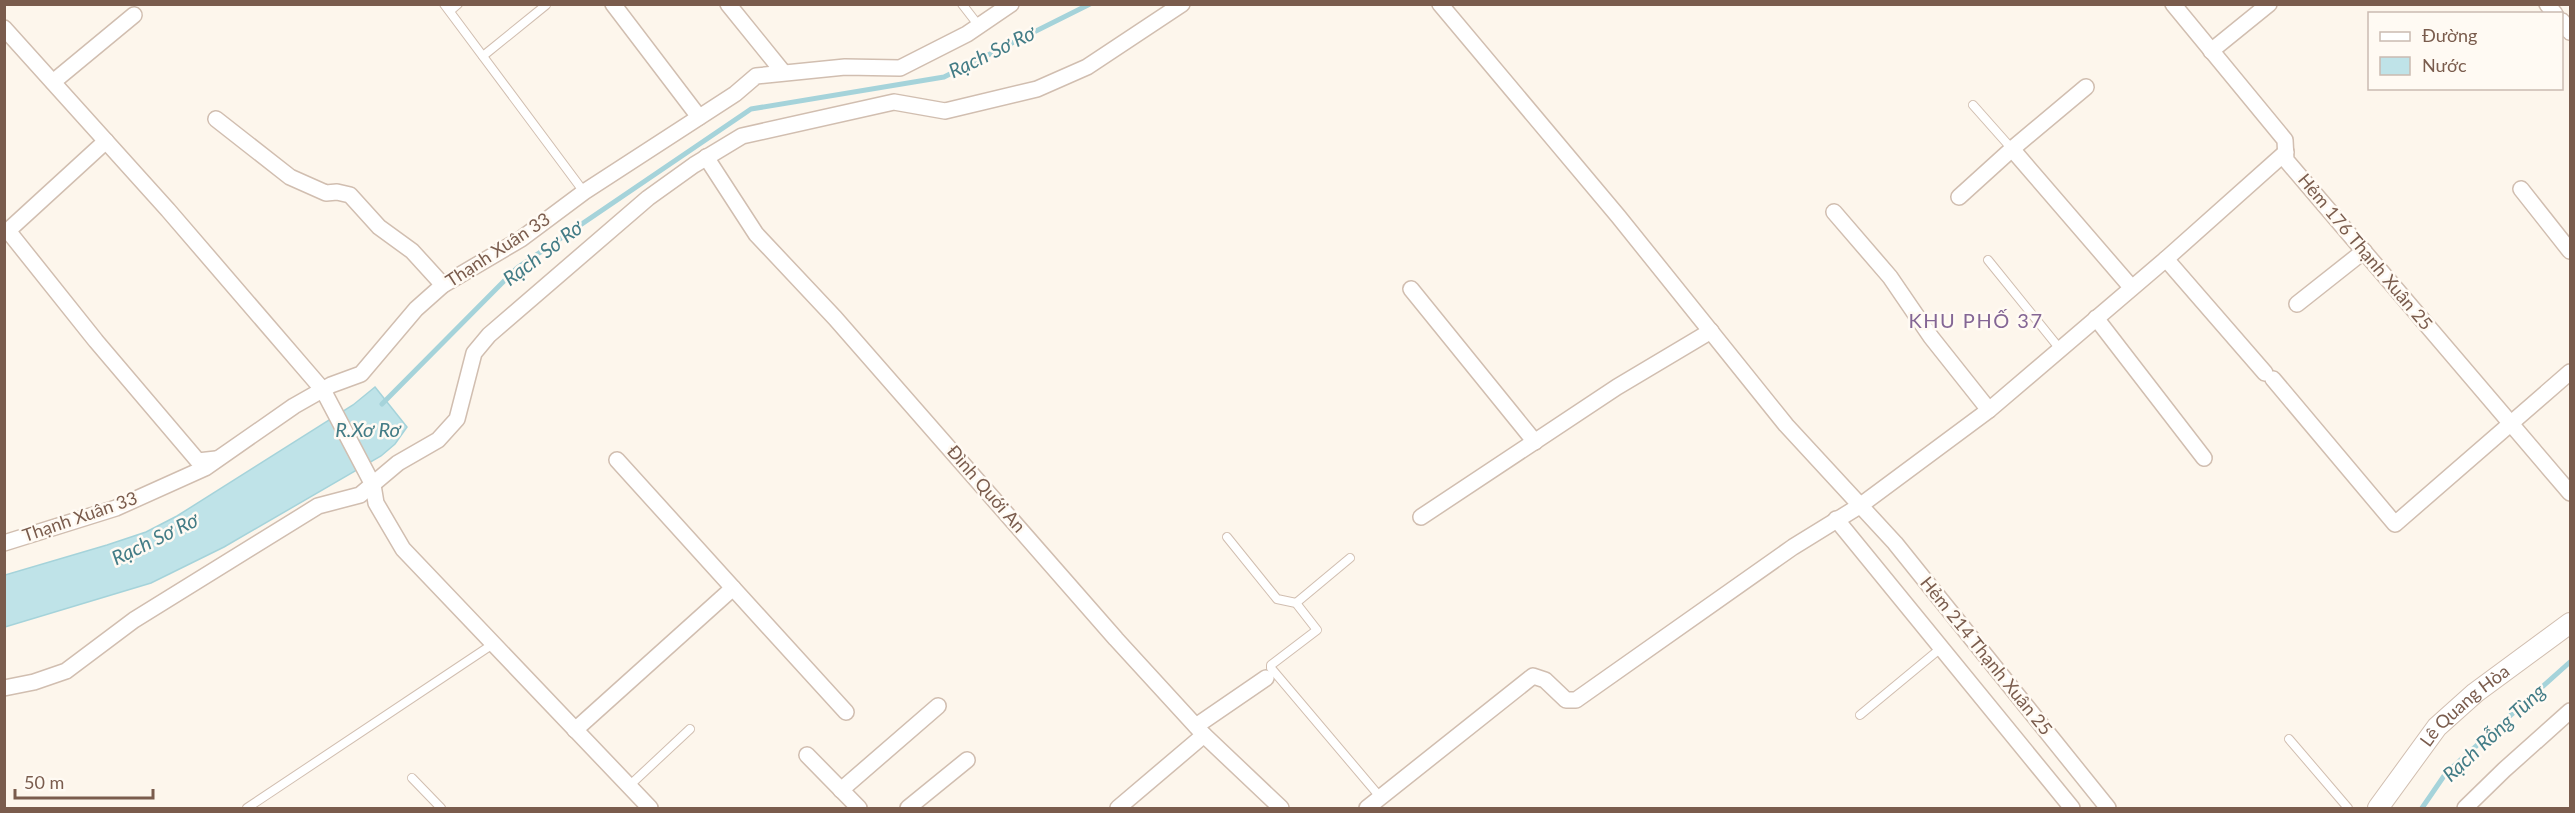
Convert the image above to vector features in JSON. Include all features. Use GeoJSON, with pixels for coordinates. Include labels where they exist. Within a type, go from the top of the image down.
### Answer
{"type":"FeatureCollection","features":[{"type":"Feature","properties":{"kind":"street"},"geometry":{"type":"LineString","coordinates":[[613,4],[699,117]]}},
{"type":"Feature","properties":{"kind":"street"},"geometry":{"type":"LineString","coordinates":[[728,4],[783,72]]}},
{"type":"Feature","properties":{"kind":"street","name":"Thạnh Xuân 33"},"geometry":{"type":"LineString","coordinates":[[4,543],[117,508],[205,468],[294,406],[323,390],[361,374],[416,309],[443,285],[521,239],[584,192],[735,94],[756,76],[845,67],[900,68],[979,26],[1011,4]]}},
{"type":"Feature","properties":{"kind":"street"},"geometry":{"type":"LineString","coordinates":[[4,688],[34,682],[66,671],[134,620],[318,506],[360,495],[370,479],[438,440],[457,419],[474,353],[489,335],[639,206],[706,157],[742,136],[894,102],[945,111],[1037,89],[1087,67],[1182,4]]}},
{"type":"Feature","properties":{"kind":"street","name":"Hẻm 214 Thạnh Xuân 25"},"geometry":{"type":"LineString","coordinates":[[1440,4],[1618,216],[1786,425],[1910,561],[2108,808]]}},
{"type":"Feature","properties":{"kind":"street","name":"Hẻm 176 Thạnh Xuân 25"},"geometry":{"type":"LineString","coordinates":[[2173,4],[2285,140],[2286,160],[2571,493]]}},
{"type":"Feature","properties":{"kind":"street"},"geometry":{"type":"LineString","coordinates":[[2211,51],[2269,4]]}},
{"type":"Feature","properties":{"kind":"street"},"geometry":{"type":"LineString","coordinates":[[53,82],[134,15]]}},
{"type":"Feature","properties":{"kind":"street"},"geometry":{"type":"LineString","coordinates":[[4,28],[106,141],[323,390],[370,479],[376,503],[403,549],[650,808]]}},
{"type":"Feature","properties":{"kind":"street"},"geometry":{"type":"LineString","coordinates":[[1959,197],[2086,87]]}},
{"type":"Feature","properties":{"kind":"street"},"geometry":{"type":"LineString","coordinates":[[216,119],[290,177],[326,193],[337,192],[350,195],[379,227],[412,251],[443,285]]}},
{"type":"Feature","properties":{"kind":"street"},"geometry":{"type":"LineString","coordinates":[[106,141],[12,226],[9,232],[96,341],[198,461],[219,459]]}},
{"type":"Feature","properties":{"kind":"street"},"geometry":{"type":"LineString","coordinates":[[2012,149],[2132,287]]}},
{"type":"Feature","properties":{"kind":"street"},"geometry":{"type":"LineString","coordinates":[[1367,808],[1533,676],[1545,680],[1566,700],[1576,700],[1836,519],[1861,506],[1989,410],[2166,259],[2286,152]]}},
{"type":"Feature","properties":{"kind":"street","name":"Đình Quới An"},"geometry":{"type":"LineString","coordinates":[[706,157],[756,234],[835,318],[1116,639],[1200,730],[1281,808]]}},
{"type":"Feature","properties":{"kind":"street"},"geometry":{"type":"LineString","coordinates":[[2521,189],[2571,251]]}},
{"type":"Feature","properties":{"kind":"street"},"geometry":{"type":"LineString","coordinates":[[1834,212],[1890,277],[1930,337],[1989,410]]}},
{"type":"Feature","properties":{"kind":"street"},"geometry":{"type":"LineString","coordinates":[[2297,304],[2364,251]]}},
{"type":"Feature","properties":{"kind":"street"},"geometry":{"type":"LineString","coordinates":[[2166,259],[2395,524],[2571,372]]}},
{"type":"Feature","properties":{"kind":"street"},"geometry":{"type":"LineString","coordinates":[[1411,289],[1535,442]]}},
{"type":"Feature","properties":{"kind":"street"},"geometry":{"type":"LineString","coordinates":[[2096,318],[2204,458]]}},
{"type":"Feature","properties":{"kind":"street"},"geometry":{"type":"LineString","coordinates":[[1421,517],[1617,387],[1710,331]]}},
{"type":"Feature","properties":{"kind":"street"},"geometry":{"type":"LineString","coordinates":[[616,460],[846,712]]}},
{"type":"Feature","properties":{"kind":"street"},"geometry":{"type":"LineString","coordinates":[[1836,519],[2072,808]]}},
{"type":"Feature","properties":{"kind":"street"},"geometry":{"type":"LineString","coordinates":[[575,730],[733,588]]}},
{"type":"Feature","properties":{"kind":"street","name":"Lê Quang Hòa"},"geometry":{"type":"LineString","coordinates":[[2378,808],[2437,727],[2475,693],[2571,623]]}},
{"type":"Feature","properties":{"kind":"street"},"geometry":{"type":"LineString","coordinates":[[1118,808],[1200,730],[1266,678]]}},
{"type":"Feature","properties":{"kind":"street"},"geometry":{"type":"LineString","coordinates":[[841,790],[938,706]]}},
{"type":"Feature","properties":{"kind":"street"},"geometry":{"type":"LineString","coordinates":[[2465,808],[2571,711]]}},
{"type":"Feature","properties":{"kind":"street"},"geometry":{"type":"LineString","coordinates":[[807,755],[859,808]]}},
{"type":"Feature","properties":{"kind":"street"},"geometry":{"type":"LineString","coordinates":[[908,808],[967,760]]}},
{"type":"Feature","properties":{"kind":"lane"},"geometry":{"type":"LineString","coordinates":[[458,4],[447,8],[584,192]]}},
{"type":"Feature","properties":{"kind":"lane"},"geometry":{"type":"LineString","coordinates":[[483,56],[546,4]]}},
{"type":"Feature","properties":{"kind":"lane"},"geometry":{"type":"LineString","coordinates":[[962,4],[979,26]]}},
{"type":"Feature","properties":{"kind":"lane"},"geometry":{"type":"LineString","coordinates":[[1973,105],[2012,149]]}},
{"type":"Feature","properties":{"kind":"lane"},"geometry":{"type":"LineString","coordinates":[[1988,260],[2060,349]]}},
{"type":"Feature","properties":{"kind":"lane"},"geometry":{"type":"LineString","coordinates":[[1227,537],[1277,599],[1296,603],[1317,630],[1271,665],[1272,670],[1381,798]]}},
{"type":"Feature","properties":{"kind":"lane"},"geometry":{"type":"LineString","coordinates":[[1296,603],[1350,558]]}},
{"type":"Feature","properties":{"kind":"lane"},"geometry":{"type":"LineString","coordinates":[[247,808],[493,644]]}},
{"type":"Feature","properties":{"kind":"lane"},"geometry":{"type":"LineString","coordinates":[[1860,715],[1941,648]]}},
{"type":"Feature","properties":{"kind":"lane"},"geometry":{"type":"LineString","coordinates":[[628,786],[690,729]]}},
{"type":"Feature","properties":{"kind":"lane"},"geometry":{"type":"LineString","coordinates":[[2289,739],[2348,808]]}},
{"type":"Feature","properties":{"kind":"lane"},"geometry":{"type":"LineString","coordinates":[[412,778],[441,808]]}},
{"type":"Feature","properties":{"kind":"water","name":"R.Xơ Rơ"},"geometry":{"type":"Polygon","coordinates":[[[375,387],[407,427],[395,444],[381,456],[224,547],[151,583],[5,627],[5,575],[146,532],[177,516],[353,405],[375,387]]]}},
{"type":"Feature","properties":{"kind":"waterway","name":"Rạch Sơ Rơ"},"geometry":{"type":"LineString","coordinates":[[382,404],[517,268],[751,109],[944,77],[1090,4]]}},
{"type":"Feature","properties":{"kind":"waterway","name":"Rạch Rỗng Tùng"},"geometry":{"type":"LineString","coordinates":[[2422,808],[2446,773],[2570,662]]}},
{"type":"Feature","properties":{"kind":"district","name":"KHU PHỐ 37"},"geometry":{"type":"Point","coordinates":[1976,321]}}]}
